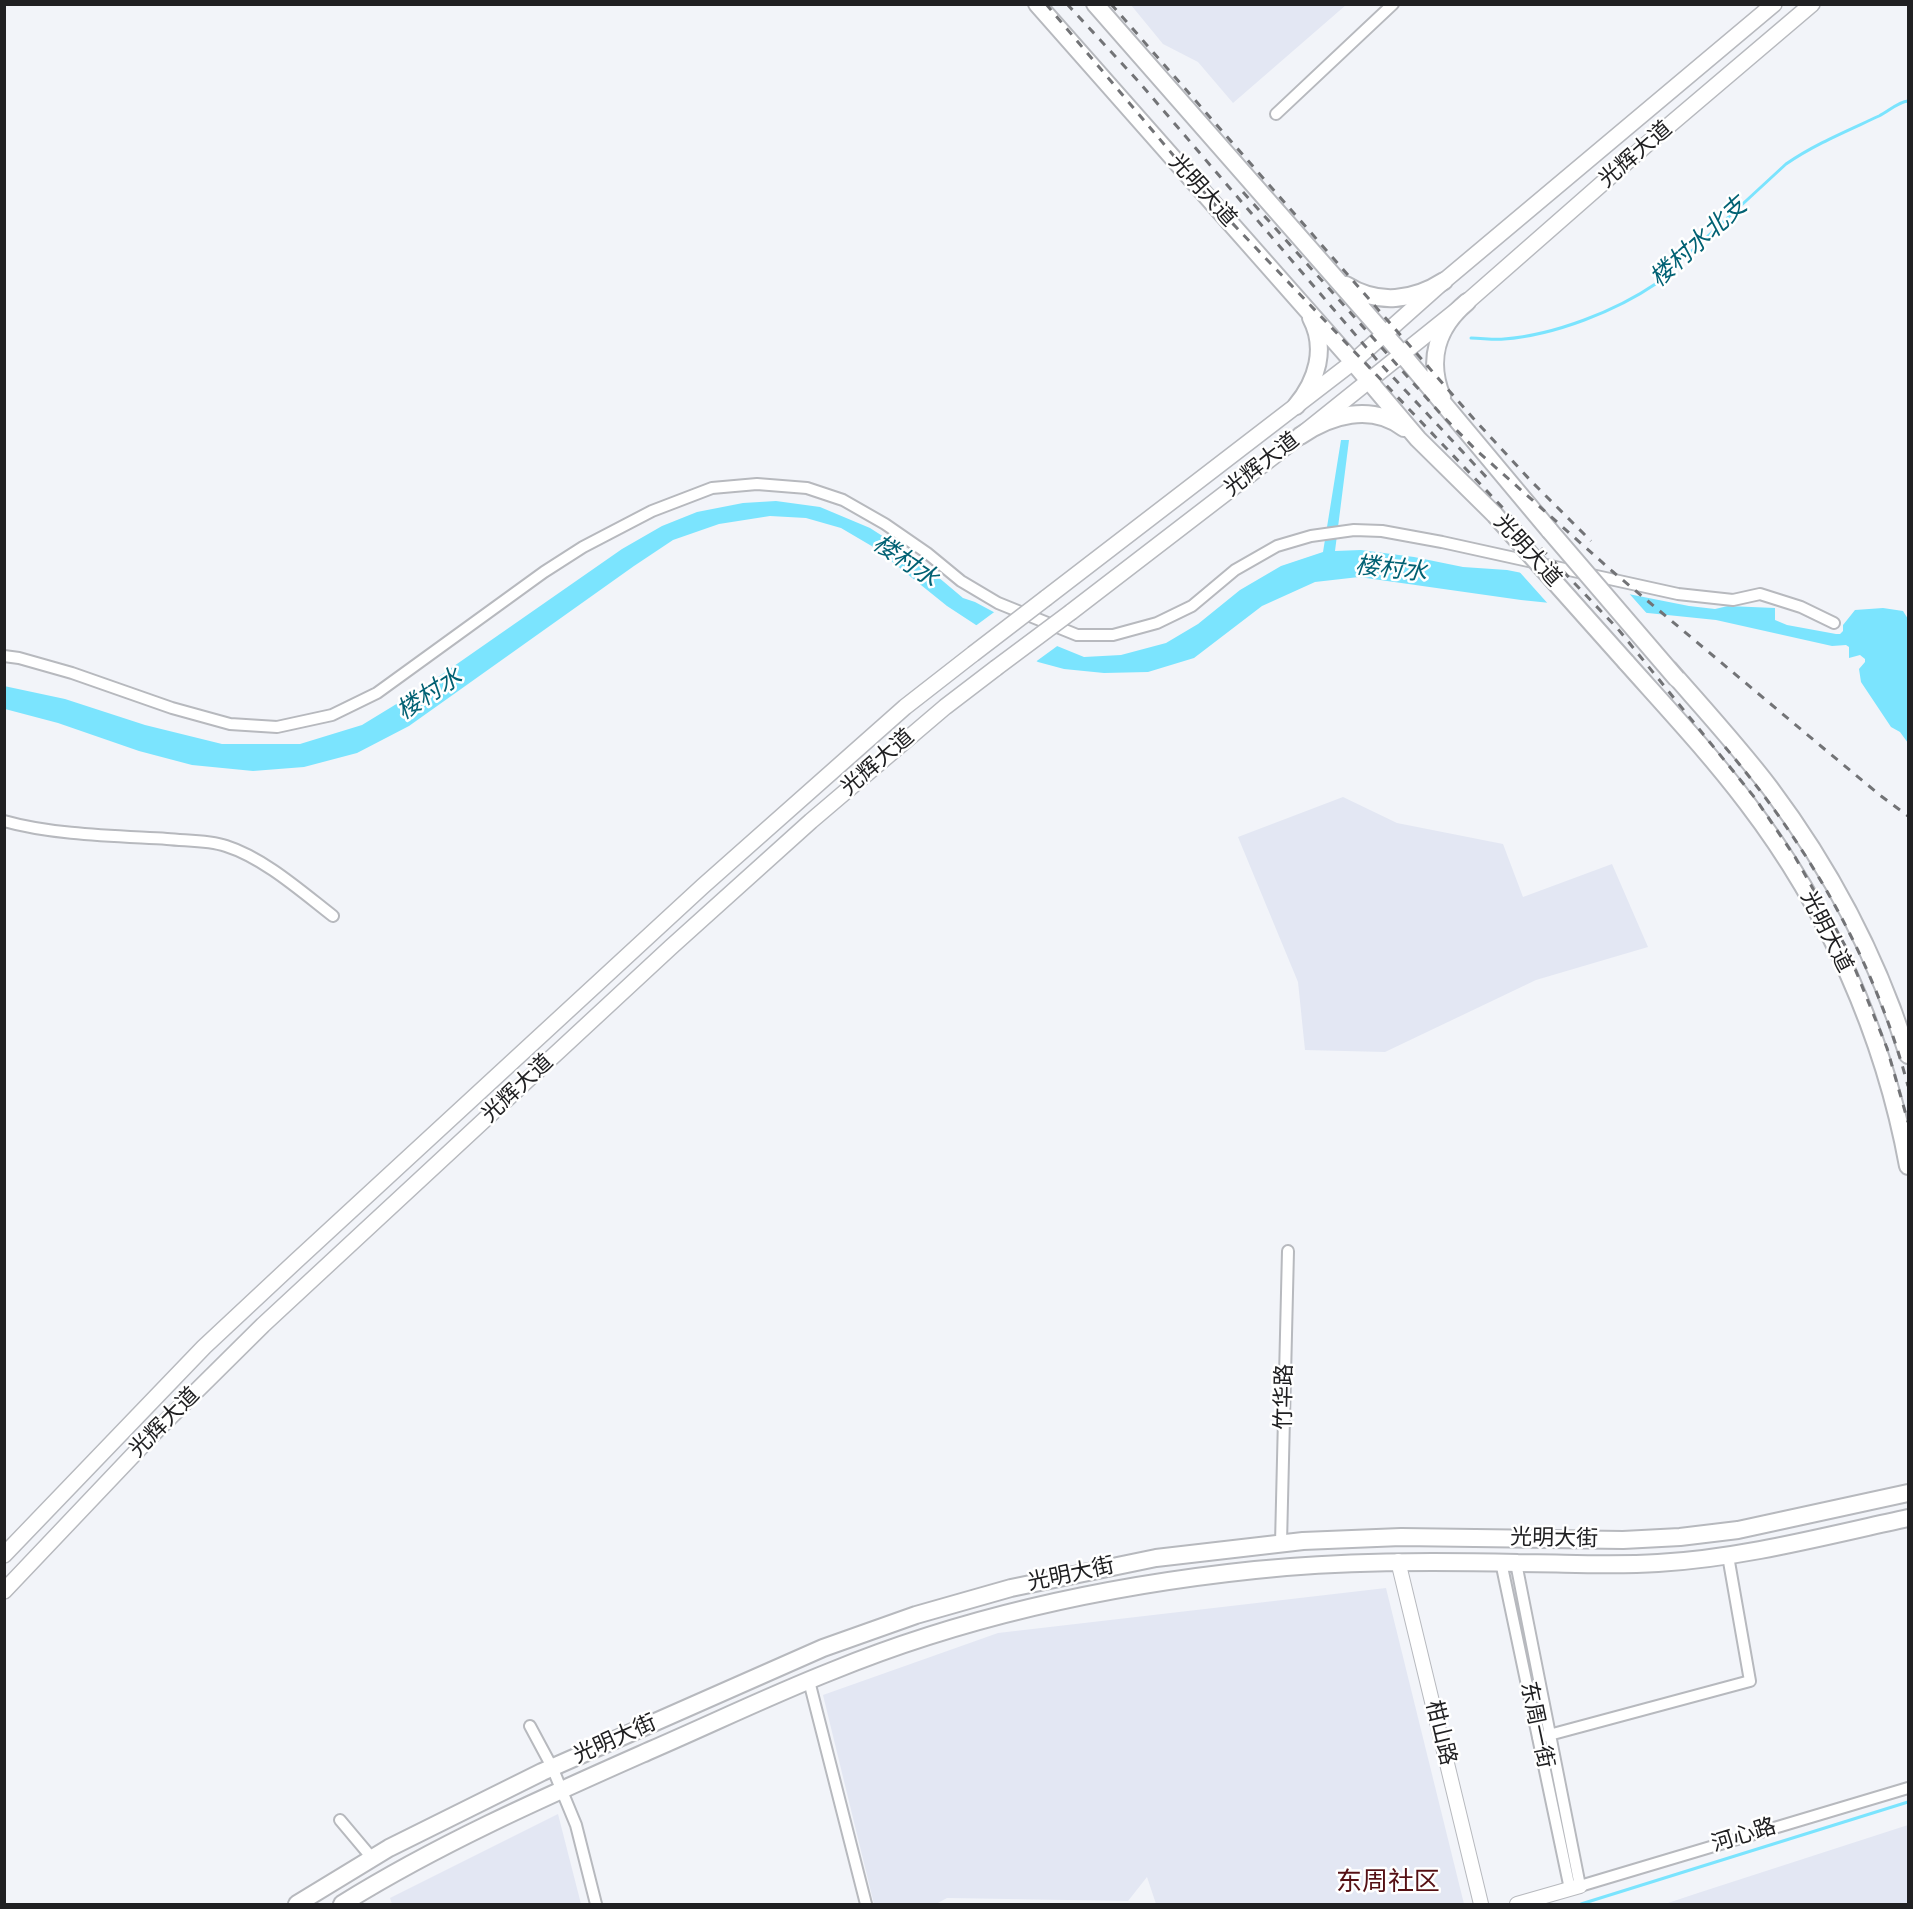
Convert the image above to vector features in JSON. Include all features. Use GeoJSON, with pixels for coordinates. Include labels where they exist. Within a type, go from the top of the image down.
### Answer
{"type":"FeatureCollection","features":[{"type":"Feature","properties":{"kind":"main road","name":"光明大道"},"geometry":{"type":"LineString","coordinates":[[1037,4],[1353,362],[1418,439],[1496,515],[1748,804],[1806,891],[1839,953],[1866,1018],[1889,1084],[1908,1166]]}},
{"type":"Feature","properties":{"kind":"main road","name":"光明大道"},"geometry":{"type":"LineString","coordinates":[[1095,4],[1402,354],[1677,679]]}},
{"type":"Feature","properties":{"kind":"main road","name":"光辉大道"},"geometry":{"type":"LineString","coordinates":[[4,1555],[204,1347],[703,886],[905,707],[1353,362],[1444,281],[1774,4]]}},
{"type":"Feature","properties":{"kind":"main road","name":"光辉大道"},"geometry":{"type":"LineString","coordinates":[[4,1591],[155,1432],[263,1325],[663,954],[811,821],[945,707],[1300,436],[1467,302],[1646,145],[1812,4]]}},
{"type":"Feature","properties":{"kind":"main road"},"geometry":{"type":"LineString","coordinates":[[1331,274],[1353,290],[1379,298],[1393,299],[1413,296],[1432,289],[1444,281]]}},
{"type":"Feature","properties":{"kind":"main road"},"geometry":{"type":"LineString","coordinates":[[1452,413],[1437,386],[1434,370],[1435,354],[1438,339],[1445,325],[1467,302]]}},
{"type":"Feature","properties":{"kind":"main road"},"geometry":{"type":"LineString","coordinates":[[1296,405],[1306,393],[1319,360],[1317,333],[1306,309]]}},
{"type":"Feature","properties":{"kind":"main road"},"geometry":{"type":"LineString","coordinates":[[1300,436],[1317,424],[1338,416],[1359,414],[1381,417],[1401,425],[1418,439]]}},
{"type":"Feature","properties":{"kind":"main road","name":"光明大道"},"geometry":{"type":"LineString","coordinates":[[1627,621],[1770,787],[1811,847],[1864,941],[1908,1054]]}},
{"type":"Feature","properties":{"kind":"main road","name":"光明大街"},"geometry":{"type":"LineString","coordinates":[[297,1905],[372,1858],[458,1812],[552,1767],[823,1648],[916,1615],[1011,1588],[1102,1568],[1195,1552],[1281,1543],[1401,1537],[1623,1540],[1680,1537],[1738,1530],[1901,1494],[1908,1488]]}},
{"type":"Feature","properties":{"kind":"main road","name":"光明大街"},"geometry":{"type":"LineString","coordinates":[[342,1905],[426,1856],[562,1790],[809,1681],[878,1654],[970,1624],[1096,1594],[1160,1582],[1256,1570],[1398,1562],[1653,1564],[1728,1556],[1907,1518]]}},
{"type":"Feature","properties":{"kind":"street"},"geometry":{"type":"LineString","coordinates":[[1276,114],[1393,4]]}},
{"type":"Feature","properties":{"kind":"street"},"geometry":{"type":"LineString","coordinates":[[4,656],[72,673],[172,708],[230,724],[277,727],[332,715],[376,693],[544,572],[583,547],[652,511],[712,488],[757,484],[807,488],[843,500],[885,524],[961,581],[998,603],[1077,635],[1113,635],[1157,623],[1192,606],[1235,570],[1277,546],[1311,536],[1354,530],[1382,531],[1442,542],[1678,594],[1733,600],[1760,594],[1801,607],[1834,623]]}},
{"type":"Feature","properties":{"kind":"street"},"geometry":{"type":"LineString","coordinates":[[4,821],[18,825],[83,833],[202,842],[226,846],[249,856],[291,883],[333,916]]}},
{"type":"Feature","properties":{"kind":"street","name":"竹华路"},"geometry":{"type":"LineString","coordinates":[[1281,1543],[1288,1251]]}},
{"type":"Feature","properties":{"kind":"street"},"geometry":{"type":"LineString","coordinates":[[1538,1738],[1750,1681],[1728,1556]]}},
{"type":"Feature","properties":{"kind":"street","name":"柑山路"},"geometry":{"type":"LineString","coordinates":[[1398,1562],[1481,1905]]}},
{"type":"Feature","properties":{"kind":"street","name":"东周一街"},"geometry":{"type":"LineString","coordinates":[[1508,1562],[1550,1735],[1575,1887]]}},
{"type":"Feature","properties":{"kind":"street","name":"东周一街"},"geometry":{"type":"LineString","coordinates":[[1508,1562],[1538,1738],[1575,1887]]}},
{"type":"Feature","properties":{"kind":"street"},"geometry":{"type":"LineString","coordinates":[[809,1681],[866,1905]]}},
{"type":"Feature","properties":{"kind":"street"},"geometry":{"type":"LineString","coordinates":[[530,1726],[552,1767],[576,1824],[596,1905]]}},
{"type":"Feature","properties":{"kind":"street","name":"河心路"},"geometry":{"type":"LineString","coordinates":[[1575,1887],[1908,1788]]}},
{"type":"Feature","properties":{"kind":"street"},"geometry":{"type":"LineString","coordinates":[[340,1820],[372,1858]]}},
{"type":"Feature","properties":{"kind":"street"},"geometry":{"type":"LineString","coordinates":[[1517,1905],[1575,1887]]}},
{"type":"Feature","properties":{"kind":"shaded area"},"geometry":{"type":"Polygon","coordinates":[[[1131,5],[1346,5],[1233,103],[1198,62],[1163,44],[1131,5]]]}},
{"type":"Feature","properties":{"kind":"shaded area"},"geometry":{"type":"Polygon","coordinates":[[[1343,797],[1397,823],[1503,844],[1523,897],[1612,864],[1648,947],[1536,980],[1385,1052],[1305,1050],[1298,982],[1238,837],[1343,797]]]}},
{"type":"Feature","properties":{"kind":"shaded area"},"geometry":{"type":"Polygon","coordinates":[[[1386,1588],[1464,1904],[1156,1904],[1147,1877],[1128,1901],[947,1898],[936,1904],[874,1904],[823,1695],[998,1633],[1386,1588]]]}},
{"type":"Feature","properties":{"kind":"shaded area"},"geometry":{"type":"Polygon","coordinates":[[[558,1814],[581,1904],[392,1904],[390,1898],[558,1814]]]}},
{"type":"Feature","properties":{"kind":"shaded area"},"geometry":{"type":"Polygon","coordinates":[[[1908,1825],[1908,1904],[1665,1904],[1698,1893],[1908,1825]]]}},
{"type":"Feature","properties":{"kind":"water","name":"楼村水"},"geometry":{"type":"Polygon","coordinates":[[[1341,440],[1349,440],[1335,551],[1361,550],[1414,557],[1463,567],[1507,570],[1689,606],[1715,609],[1728,606],[1775,608],[1775,620],[1787,625],[1836,634],[1843,631],[1843,625],[1855,610],[1883,608],[1903,611],[1908,619],[1908,743],[1900,732],[1891,727],[1861,682],[1859,669],[1865,659],[1860,655],[1849,658],[1849,647],[1846,645],[1832,646],[1716,620],[1521,600],[1359,577],[1315,582],[1262,606],[1194,658],[1148,672],[1104,673],[1064,669],[1038,662],[976,625],[947,606],[875,548],[841,528],[806,518],[770,516],[719,524],[673,540],[409,726],[357,753],[304,767],[253,771],[192,765],[5,709],[4,686],[65,699],[145,725],[222,744],[300,744],[362,725],[421,689],[622,549],[662,526],[697,512],[743,503],[776,501],[820,507],[870,528],[912,555],[963,598],[975,602],[1057,646],[1084,657],[1121,655],[1166,643],[1198,624],[1240,590],[1281,566],[1323,552],[1341,440]]]}},
{"type":"Feature","properties":{"kind":"pier"},"geometry":{"type":"Polygon","coordinates":[[[1516,568],[1626,590],[1650,617],[1550,606],[1516,568]]]}},
{"type":"Feature","properties":{"kind":"pier"},"geometry":{"type":"Polygon","coordinates":[[[997,610],[1060,644],[1034,663],[974,627],[997,610]]]}},
{"type":"Feature","properties":{"kind":"waterway","name":"楼村水北支"},"geometry":{"type":"LineString","coordinates":[[1471,338],[1524,337],[1564,327],[1623,303],[1657,283],[1786,164],[1820,144],[1908,101]]}},
{"type":"Feature","properties":{"kind":"waterway"},"geometry":{"type":"LineString","coordinates":[[1581,1904],[1908,1802]]}},
{"type":"Feature","properties":{"kind":"railway"},"geometry":{"type":"LineString","coordinates":[[1046,4],[1216,206],[1618,629],[1755,798],[1795,857],[1847,949],[1887,1048],[1908,1122]]}},
{"type":"Feature","properties":{"kind":"railway"},"geometry":{"type":"LineString","coordinates":[[1067,4],[1139,82],[1377,360],[1489,480]]}},
{"type":"Feature","properties":{"kind":"railway"},"geometry":{"type":"LineString","coordinates":[[1111,4],[1473,418],[1591,541]]}},
{"type":"Feature","properties":{"kind":"railway"},"geometry":{"type":"LineString","coordinates":[[1243,192],[1439,412],[1475,449],[1612,571],[1881,796],[1908,816]]}},
{"type":"Feature","properties":{"kind":"railway"},"geometry":{"type":"LineString","coordinates":[[1725,747],[1784,824],[1836,907],[1877,994],[1908,1086]]}},
{"type":"Feature","properties":{"kind":"district","name":"东周社区"},"geometry":{"type":"Point","coordinates":[1388,1883]}}]}
